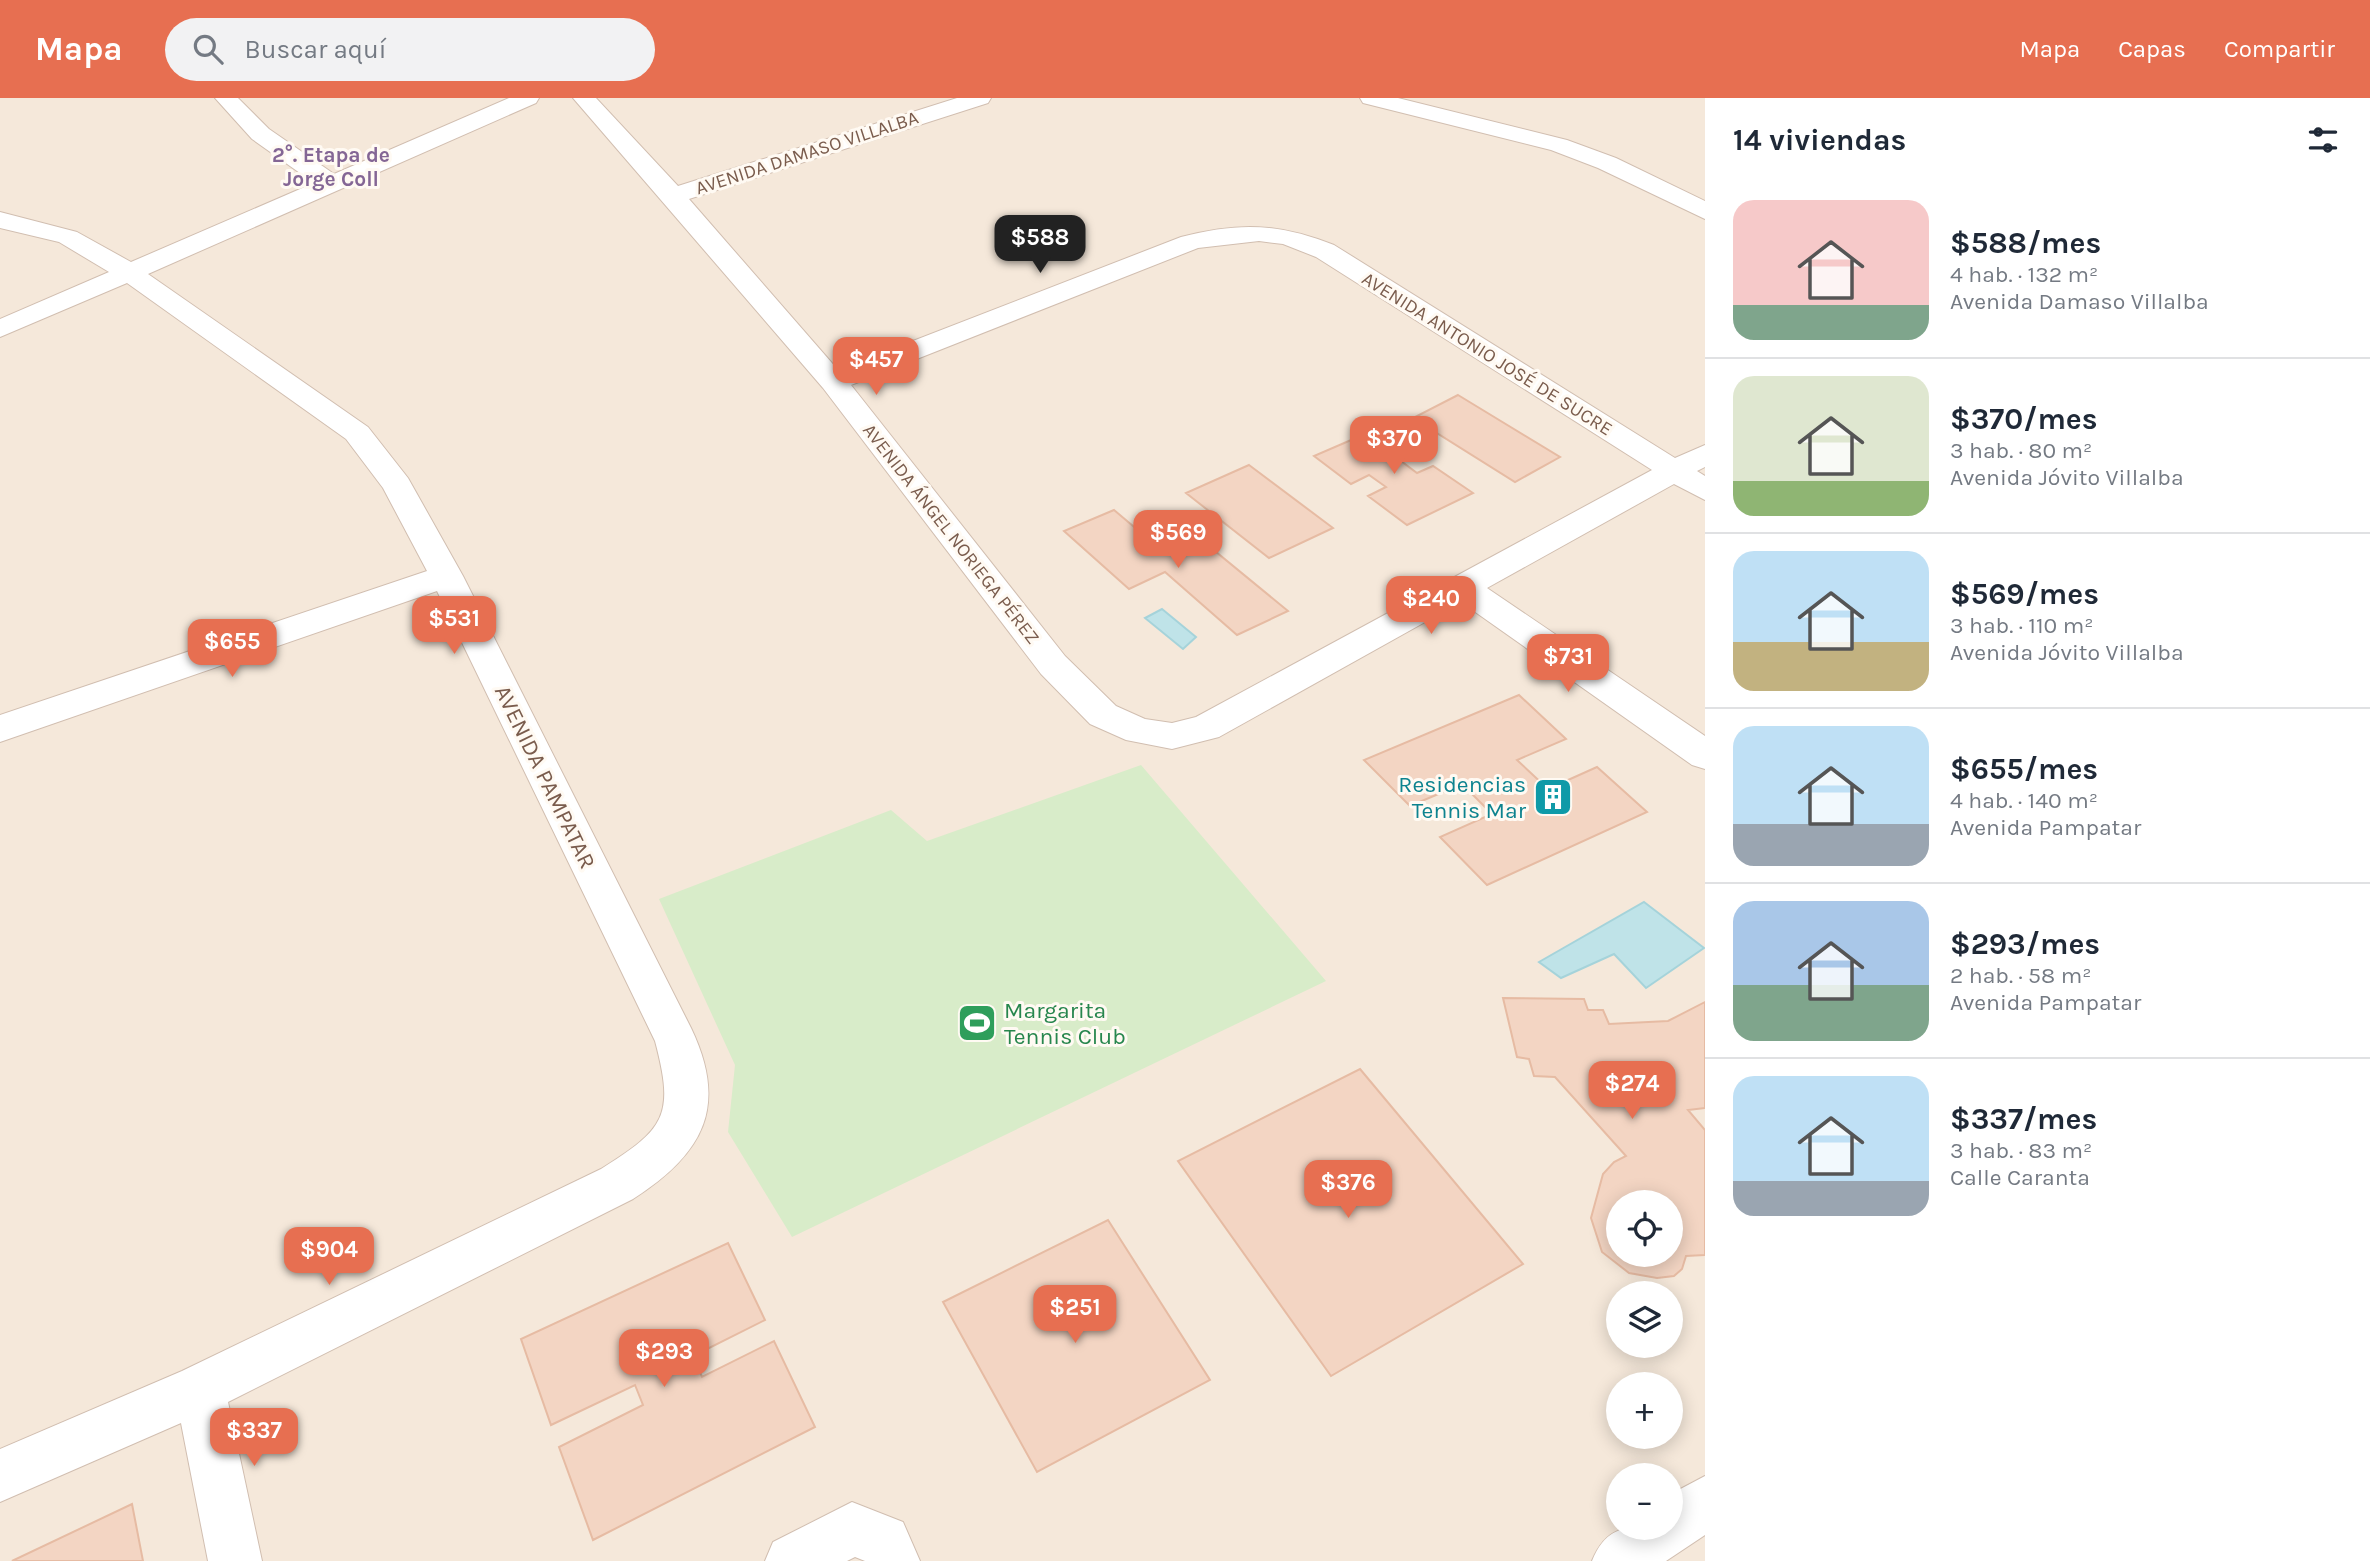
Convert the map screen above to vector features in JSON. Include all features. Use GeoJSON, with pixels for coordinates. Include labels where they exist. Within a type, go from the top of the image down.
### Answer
{"type":"FeatureCollection","features":[{"type":"Feature","properties":{"kind":"street"},"geometry":{"type":"LineString","coordinates":[[226,98],[241,118],[262,136],[330,183]]}},
{"type":"Feature","properties":{"kind":"street"},"geometry":{"type":"LineString","coordinates":[[0,328],[527,98]]}},
{"type":"Feature","properties":{"kind":"street","name":"AVENIDA ÁNGEL NORIEGA PÉREZ"},"geometry":{"type":"LineString","coordinates":[[584,98],[673,195],[833,382],[1053,665],[1103,715],[1139,731],[1172,736],[1206,728],[1705,454]]}},
{"type":"Feature","properties":{"kind":"street","name":"AVENIDA DAMASO VILLALBA"},"geometry":{"type":"LineString","coordinates":[[673,195],[980,98]]}},
{"type":"Feature","properties":{"kind":"street"},"geometry":{"type":"LineString","coordinates":[[1371,98],[1559,145],[1606,163],[1705,211]]}},
{"type":"Feature","properties":{"kind":"street","name":"AVENIDA PAMPATAR"},"geometry":{"type":"LineString","coordinates":[[0,220],[68,237],[127,271],[357,433],[397,485],[446,576],[676,1041],[688,1088],[683,1124],[661,1156],[618,1184],[201,1390]]}},
{"type":"Feature","properties":{"kind":"street","name":"AVENIDA ANTONIO JOSÉ DE SUCRE"},"geometry":{"type":"LineString","coordinates":[[833,382],[1190,242],[1224,233],[1262,231],[1292,237],[1325,251],[1705,490]]}},
{"type":"Feature","properties":{"kind":"street"},"geometry":{"type":"LineString","coordinates":[[0,729],[446,576]]}},
{"type":"Feature","properties":{"kind":"street"},"geometry":{"type":"LineString","coordinates":[[1462,587],[1705,755]]}},
{"type":"Feature","properties":{"kind":"street"},"geometry":{"type":"LineString","coordinates":[[0,1476],[201,1390],[235,1561]]}},
{"type":"Feature","properties":{"kind":"street"},"geometry":{"type":"LineString","coordinates":[[1683,1518],[1705,1503]]}},
{"type":"Feature","properties":{"kind":"street"},"geometry":{"type":"LineString","coordinates":[[792,1561],[852,1529],[884,1541],[893,1561]]}},
{"type":"Feature","properties":{"kind":"street"},"geometry":{"type":"LineString","coordinates":[[1619,1561],[1650,1540]]}},
{"type":"Feature","properties":{"kind":"shaded area"},"geometry":{"type":"Polygon","coordinates":[[[0,98],[1705,98],[1705,1561],[0,1561],[0,98]]]}},
{"type":"Feature","properties":{"kind":"green space","name":"Margarita Tennis Club"},"geometry":{"type":"Polygon","coordinates":[[[1141,765],[1326,981],[792,1237],[728,1132],[735,1065],[659,899],[891,810],[927,841],[1141,765]]]}},
{"type":"Feature","properties":{"kind":"water"},"geometry":{"type":"Polygon","coordinates":[[[1162,609],[1196,637],[1183,649],[1145,618],[1162,609]]]}},
{"type":"Feature","properties":{"kind":"water"},"geometry":{"type":"Polygon","coordinates":[[[1644,902],[1704,948],[1646,988],[1614,954],[1561,978],[1539,962],[1644,902]]]}},
{"type":"Feature","properties":{"kind":"building"},"geometry":{"type":"Polygon","coordinates":[[[1458,395],[1560,457],[1515,482],[1413,418],[1458,395]]]}},
{"type":"Feature","properties":{"kind":"building"},"geometry":{"type":"Polygon","coordinates":[[[1379,428],[1416,454],[1401,461],[1417,473],[1433,466],[1473,493],[1407,525],[1368,496],[1386,487],[1369,475],[1351,484],[1314,456],[1379,428]]]}},
{"type":"Feature","properties":{"kind":"building"},"geometry":{"type":"Polygon","coordinates":[[[1249,465],[1333,528],[1269,558],[1186,493],[1249,465]]]}},
{"type":"Feature","properties":{"kind":"building"},"geometry":{"type":"Polygon","coordinates":[[[1114,510],[1165,553],[1199,538],[1288,611],[1237,635],[1165,572],[1129,589],[1064,531],[1114,510]]]}},
{"type":"Feature","properties":{"kind":"building","name":"Residencias Tennis Mar"},"geometry":{"type":"Polygon","coordinates":[[[1519,695],[1566,739],[1517,760],[1548,789],[1597,767],[1647,812],[1487,885],[1440,837],[1492,814],[1462,784],[1410,806],[1364,760],[1519,695]]]}},
{"type":"Feature","properties":{"kind":"building"},"geometry":{"type":"Polygon","coordinates":[[[1503,998],[1584,999],[1588,1010],[1603,1010],[1609,1024],[1668,1021],[1705,1002],[1705,1108],[1688,1110],[1705,1130],[1705,1255],[1686,1256],[1683,1266],[1683,1190],[1606,1190],[1606,1255],[1602,1252],[1591,1218],[1603,1174],[1614,1162],[1626,1156],[1555,1077],[1534,1076],[1529,1059],[1517,1057],[1503,998]]]}},
{"type":"Feature","properties":{"kind":"building"},"geometry":{"type":"Polygon","coordinates":[[[1360,1069],[1523,1264],[1331,1376],[1178,1161],[1360,1069]]]}},
{"type":"Feature","properties":{"kind":"building"},"geometry":{"type":"Polygon","coordinates":[[[1108,1220],[1210,1380],[1037,1472],[943,1302],[1108,1220]]]}},
{"type":"Feature","properties":{"kind":"building"},"geometry":{"type":"Polygon","coordinates":[[[728,1243],[765,1320],[693,1356],[702,1377],[774,1341],[815,1427],[593,1540],[559,1447],[643,1405],[635,1385],[551,1425],[521,1339],[728,1243]]]}},
{"type":"Feature","properties":{"kind":"building"},"geometry":{"type":"Polygon","coordinates":[[[1621,1267],[1683,1267],[1674,1276],[1657,1278],[1629,1273],[1621,1267]]]}},
{"type":"Feature","properties":{"kind":"building"},"geometry":{"type":"Polygon","coordinates":[[[132,1504],[143,1561],[12,1561],[132,1504]]]}},
{"type":"Feature","properties":{"kind":"place","name":"Residencias Tennis Mar"},"geometry":{"type":"Point","coordinates":[1553,797]}},
{"type":"Feature","properties":{"kind":"place","name":"Margarita Tennis Club"},"geometry":{"type":"Point","coordinates":[977,1023]}},
{"type":"Feature","properties":{"kind":"district","name":"2°. Etapa de Jorge Coll"},"geometry":{"type":"Point","coordinates":[331,167]}}]}
